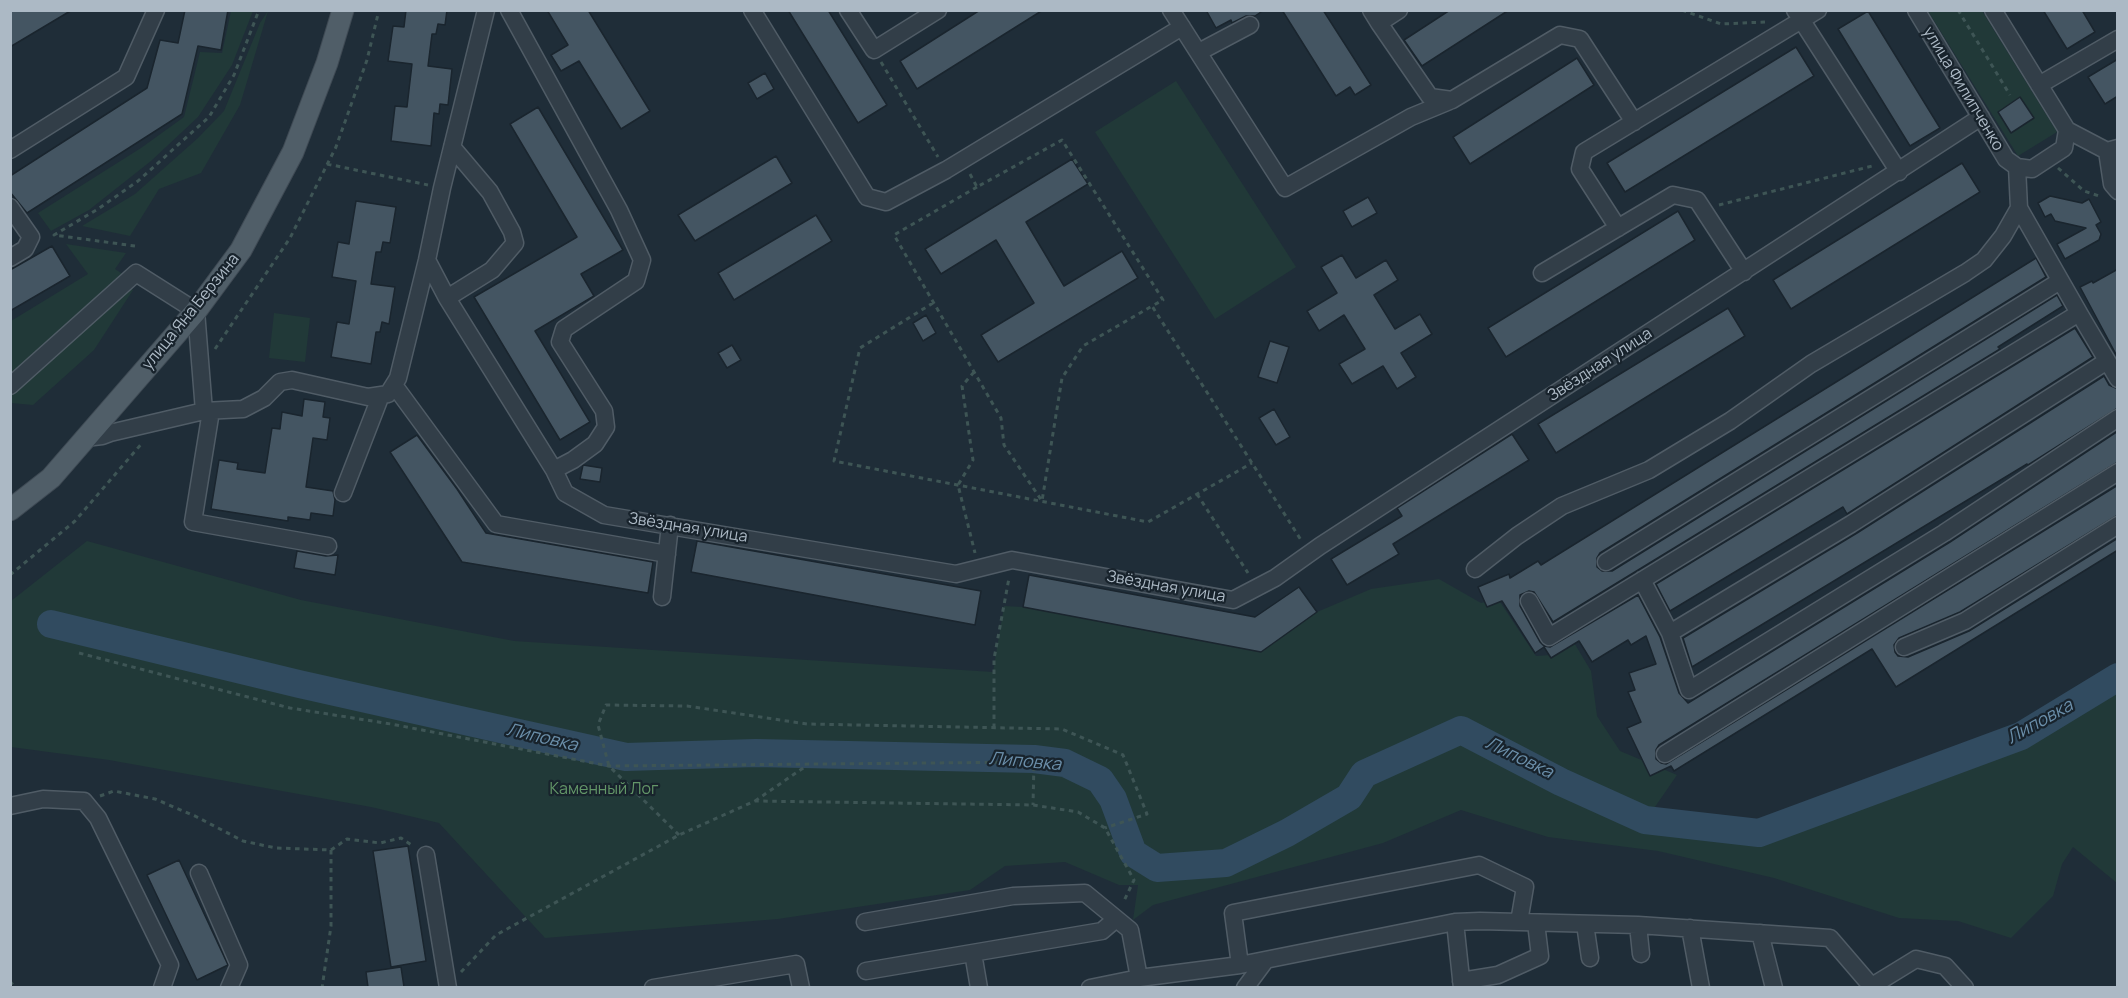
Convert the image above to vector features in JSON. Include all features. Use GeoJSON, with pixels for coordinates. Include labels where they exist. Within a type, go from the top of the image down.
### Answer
{"type":"FeatureCollection","features":[{"type":"Feature","properties":{"kind":"main road","name":"улица Яна Берзина"},"geometry":{"type":"LineString","coordinates":[[10,510],[51,478],[196,311],[241,250],[293,152],[327,63],[343,10]]}},
{"type":"Feature","properties":{"kind":"street"},"geometry":{"type":"LineString","coordinates":[[10,150],[126,77],[156,10]]}},
{"type":"Feature","properties":{"kind":"street"},"geometry":{"type":"LineString","coordinates":[[343,493],[387,390],[398,378],[486,10]]}},
{"type":"Feature","properties":{"kind":"street"},"geometry":{"type":"LineString","coordinates":[[509,10],[619,210],[642,260],[636,281],[564,329],[560,342],[604,411],[606,427],[596,444],[554,470]]}},
{"type":"Feature","properties":{"kind":"street"},"geometry":{"type":"LineString","coordinates":[[752,10],[867,197],[886,202],[946,170],[1182,27]]}},
{"type":"Feature","properties":{"kind":"street"},"geometry":{"type":"LineString","coordinates":[[848,10],[874,50],[938,10]]}},
{"type":"Feature","properties":{"kind":"street"},"geometry":{"type":"LineString","coordinates":[[1172,10],[1285,188],[1411,117],[1452,100],[1560,35],[1580,39],[1634,122]]}},
{"type":"Feature","properties":{"kind":"street"},"geometry":{"type":"LineString","coordinates":[[1399,10],[1375,17],[1430,97],[1452,100]]}},
{"type":"Feature","properties":{"kind":"street"},"geometry":{"type":"LineString","coordinates":[[1618,228],[1580,169],[1584,152],[1798,16],[1818,10]]}},
{"type":"Feature","properties":{"kind":"street","name":"улица Филипченко"},"geometry":{"type":"LineString","coordinates":[[1916,10],[2006,159],[2017,167],[2032,169],[2048,159]]}},
{"type":"Feature","properties":{"kind":"street"},"geometry":{"type":"LineString","coordinates":[[1993,10],[2067,130],[2112,149],[2112,195]]}},
{"type":"Feature","properties":{"kind":"street"},"geometry":{"type":"LineString","coordinates":[[1798,16],[1896,166]]}},
{"type":"Feature","properties":{"kind":"street"},"geometry":{"type":"LineString","coordinates":[[1198,52],[1250,25]]}},
{"type":"Feature","properties":{"kind":"street"},"geometry":{"type":"LineString","coordinates":[[2038,85],[2118,39]]}},
{"type":"Feature","properties":{"kind":"street","name":"Звёздная улица"},"geometry":{"type":"LineString","coordinates":[[427,260],[447,298],[554,470],[565,494],[604,515],[956,574],[1012,560],[1233,600],[1275,579],[1310,553],[1744,272],[1896,166],[1981,117]]}},
{"type":"Feature","properties":{"kind":"street"},"geometry":{"type":"LineString","coordinates":[[2048,159],[2064,148],[2067,130]]}},
{"type":"Feature","properties":{"kind":"street"},"geometry":{"type":"LineString","coordinates":[[447,298],[492,270],[515,243],[512,232],[490,192],[452,147]]}},
{"type":"Feature","properties":{"kind":"street"},"geometry":{"type":"LineString","coordinates":[[2017,167],[2019,208],[2118,379]]}},
{"type":"Feature","properties":{"kind":"street"},"geometry":{"type":"LineString","coordinates":[[1542,273],[1673,195],[1697,200],[1744,272]]}},
{"type":"Feature","properties":{"kind":"street"},"geometry":{"type":"LineString","coordinates":[[10,207],[31,237],[25,249],[10,258]]}},
{"type":"Feature","properties":{"kind":"street"},"geometry":{"type":"LineString","coordinates":[[1475,569],[1516,536],[1562,506],[1649,470],[1730,422],[1811,364],[1965,273],[1984,260],[2003,236],[2019,208]]}},
{"type":"Feature","properties":{"kind":"street"},"geometry":{"type":"LineString","coordinates":[[10,386],[136,273],[196,311],[201,371],[208,411],[193,522],[328,546]]}},
{"type":"Feature","properties":{"kind":"street"},"geometry":{"type":"LineString","coordinates":[[1606,562],[2060,280]]}},
{"type":"Feature","properties":{"kind":"street"},"geometry":{"type":"LineString","coordinates":[[1529,601],[1549,637],[2079,313]]}},
{"type":"Feature","properties":{"kind":"street"},"geometry":{"type":"LineString","coordinates":[[1670,633],[1851,524],[2107,361]]}},
{"type":"Feature","properties":{"kind":"street"},"geometry":{"type":"LineString","coordinates":[[85,438],[208,411],[243,409],[264,398],[280,382],[292,380],[368,397],[387,390]]}},
{"type":"Feature","properties":{"kind":"street"},"geometry":{"type":"LineString","coordinates":[[387,390],[496,524],[667,554]]}},
{"type":"Feature","properties":{"kind":"street"},"geometry":{"type":"LineString","coordinates":[[1642,580],[1670,633],[1689,690],[1944,533],[2118,418]]}},
{"type":"Feature","properties":{"kind":"street"},"geometry":{"type":"LineString","coordinates":[[1665,754],[2118,472]]}},
{"type":"Feature","properties":{"kind":"street"},"geometry":{"type":"LineString","coordinates":[[662,597],[670,525]]}},
{"type":"Feature","properties":{"kind":"street"},"geometry":{"type":"LineString","coordinates":[[1904,647],[1965,621],[2118,525]]}},
{"type":"Feature","properties":{"kind":"street"},"geometry":{"type":"LineString","coordinates":[[10,806],[43,799],[84,801],[98,818],[170,965],[162,987]]}},
{"type":"Feature","properties":{"kind":"street"},"geometry":{"type":"LineString","coordinates":[[426,855],[450,980],[433,987]]}},
{"type":"Feature","properties":{"kind":"street"},"geometry":{"type":"LineString","coordinates":[[1240,965],[1233,913],[1479,865],[1525,887],[1528,922],[1540,956],[1497,975],[1462,984],[1455,922]]}},
{"type":"Feature","properties":{"kind":"street"},"geometry":{"type":"LineString","coordinates":[[199,873],[239,965],[229,987]]}},
{"type":"Feature","properties":{"kind":"street"},"geometry":{"type":"LineString","coordinates":[[865,922],[1013,896],[1085,893],[1130,930],[1139,978]]}},
{"type":"Feature","properties":{"kind":"street"},"geometry":{"type":"LineString","coordinates":[[866,971],[1102,931],[1116,919]]}},
{"type":"Feature","properties":{"kind":"street"},"geometry":{"type":"LineString","coordinates":[[1089,987],[1265,961],[1455,922],[1638,925],[1830,938],[1873,987],[1916,959],[1945,966],[1965,987]]}},
{"type":"Feature","properties":{"kind":"street"},"geometry":{"type":"LineString","coordinates":[[1585,924],[1590,958]]}},
{"type":"Feature","properties":{"kind":"street"},"geometry":{"type":"LineString","coordinates":[[1638,925],[1641,954]]}},
{"type":"Feature","properties":{"kind":"street"},"geometry":{"type":"LineString","coordinates":[[1690,928],[1701,987]]}},
{"type":"Feature","properties":{"kind":"street"},"geometry":{"type":"LineString","coordinates":[[1760,933],[1774,987]]}},
{"type":"Feature","properties":{"kind":"street"},"geometry":{"type":"LineString","coordinates":[[973,953],[979,987]]}},
{"type":"Feature","properties":{"kind":"street"},"geometry":{"type":"LineString","coordinates":[[1245,987],[1265,961]]}},
{"type":"Feature","properties":{"kind":"street"},"geometry":{"type":"LineString","coordinates":[[653,987],[796,964],[801,987]]}},
{"type":"Feature","properties":{"kind":"path"},"geometry":{"type":"LineString","coordinates":[[135,246],[54,235],[98,209],[138,181],[209,117],[234,75],[259,10]]}},
{"type":"Feature","properties":{"kind":"path"},"geometry":{"type":"LineString","coordinates":[[201,371],[290,238],[336,147],[367,60],[379,10]]}},
{"type":"Feature","properties":{"kind":"path"},"geometry":{"type":"LineString","coordinates":[[1682,10],[1722,24],[1767,22]]}},
{"type":"Feature","properties":{"kind":"path"},"geometry":{"type":"LineString","coordinates":[[1958,10],[2010,94]]}},
{"type":"Feature","properties":{"kind":"path"},"geometry":{"type":"LineString","coordinates":[[874,50],[946,170],[968,170],[977,187]]}},
{"type":"Feature","properties":{"kind":"path"},"geometry":{"type":"LineString","coordinates":[[1062,140],[1163,300],[1083,346],[1062,378],[1042,501],[1004,445],[1001,418],[894,235],[1062,140]]}},
{"type":"Feature","properties":{"kind":"path"},"geometry":{"type":"LineString","coordinates":[[2048,159],[2084,191],[2112,195]]}},
{"type":"Feature","properties":{"kind":"path"},"geometry":{"type":"LineString","coordinates":[[327,164],[442,188]]}},
{"type":"Feature","properties":{"kind":"path"},"geometry":{"type":"LineString","coordinates":[[1703,210],[1896,166]]}},
{"type":"Feature","properties":{"kind":"path"},"geometry":{"type":"LineString","coordinates":[[933,303],[860,348],[834,460],[1149,522],[1252,463]]}},
{"type":"Feature","properties":{"kind":"path"},"geometry":{"type":"LineString","coordinates":[[1152,306],[1310,553]]}},
{"type":"Feature","properties":{"kind":"path"},"geometry":{"type":"LineString","coordinates":[[974,372],[962,386],[973,460],[958,485],[979,568]]}},
{"type":"Feature","properties":{"kind":"path"},"geometry":{"type":"LineString","coordinates":[[10,575],[75,521],[162,421]]}},
{"type":"Feature","properties":{"kind":"path"},"geometry":{"type":"LineString","coordinates":[[1197,494],[1257,587]]}},
{"type":"Feature","properties":{"kind":"path"},"geometry":{"type":"LineString","coordinates":[[994,728],[994,659],[1012,560]]}},
{"type":"Feature","properties":{"kind":"path"},"geometry":{"type":"LineString","coordinates":[[79,653],[290,708],[391,724],[609,766],[1034,762],[1033,805]]}},
{"type":"Feature","properties":{"kind":"path"},"geometry":{"type":"LineString","coordinates":[[679,835],[609,766],[598,725],[606,705],[687,706],[807,724],[1062,729],[1123,755],[1147,814],[1105,828]]}},
{"type":"Feature","properties":{"kind":"path"},"geometry":{"type":"LineString","coordinates":[[450,980],[496,935],[679,835],[755,801],[807,765]]}},
{"type":"Feature","properties":{"kind":"path"},"geometry":{"type":"LineString","coordinates":[[84,801],[114,791],[155,799],[195,816],[243,841],[276,848],[331,850],[347,839],[380,843],[401,838],[426,855]]}},
{"type":"Feature","properties":{"kind":"path"},"geometry":{"type":"LineString","coordinates":[[755,801],[1033,805],[1078,812],[1105,828],[1134,880],[1116,919]]}},
{"type":"Feature","properties":{"kind":"path"},"geometry":{"type":"LineString","coordinates":[[322,987],[331,926],[331,850]]}},
{"type":"Feature","properties":{"kind":"path"},"geometry":{"type":"LineString","coordinates":[[10,981],[15,987]]}},
{"type":"Feature","properties":{"kind":"green space"},"geometry":{"type":"Polygon","coordinates":[[[231,11],[253,11],[232,65],[198,117],[151,161],[89,210],[51,231],[38,213],[141,148],[184,117],[200,52],[222,53],[231,11]]]}},
{"type":"Feature","properties":{"kind":"green space"},"geometry":{"type":"Polygon","coordinates":[[[268,11],[240,105],[201,173],[159,189],[130,236],[82,226],[135,194],[198,138],[224,111],[260,23],[268,11]]]}},
{"type":"Feature","properties":{"kind":"green space"},"geometry":{"type":"Polygon","coordinates":[[[1928,11],[1982,11],[2057,132],[2018,156],[1928,11]]]}},
{"type":"Feature","properties":{"kind":"green space"},"geometry":{"type":"Polygon","coordinates":[[[1176,81],[1296,267],[1215,319],[1095,132],[1176,81]]]}},
{"type":"Feature","properties":{"kind":"green space"},"geometry":{"type":"Polygon","coordinates":[[[66,244],[126,253],[115,269],[124,275],[11,377],[11,321],[88,274],[66,244]]]}},
{"type":"Feature","properties":{"kind":"green space"},"geometry":{"type":"Polygon","coordinates":[[[129,287],[133,290],[94,350],[33,405],[11,403],[11,394],[129,287]]]}},
{"type":"Feature","properties":{"kind":"green space"},"geometry":{"type":"Polygon","coordinates":[[[274,313],[310,318],[305,362],[269,358],[274,313]]]}},
{"type":"Feature","properties":{"kind":"green space","name":"Каменный Лог"},"geometry":{"type":"Polygon","coordinates":[[[87,541],[301,600],[514,641],[993,672],[1004,606],[1023,607],[1261,652],[1317,612],[1371,589],[1439,579],[1481,603],[1498,599],[1536,656],[1551,655],[1573,641],[1591,671],[1597,716],[1620,751],[1677,775],[1646,820],[1759,832],[2021,736],[2117,677],[2117,883],[2073,847],[2062,864],[2053,896],[2011,938],[1958,921],[1899,918],[1774,878],[1658,851],[1548,837],[1461,810],[1383,843],[1153,905],[1133,920],[1138,885],[1119,885],[1065,862],[1005,866],[970,890],[778,919],[545,938],[439,823],[371,807],[109,760],[11,747],[11,601],[87,541]]]}},
{"type":"Feature","properties":{"kind":"building"},"geometry":{"type":"Polygon","coordinates":[[[10,10],[72,10],[10,47],[10,10]]]}},
{"type":"Feature","properties":{"kind":"building"},"geometry":{"type":"Polygon","coordinates":[[[185,10],[228,10],[221,50],[198,46],[182,114],[27,213],[10,192],[10,176],[147,88],[160,40],[178,43],[185,10]]]}},
{"type":"Feature","properties":{"kind":"building"},"geometry":{"type":"Polygon","coordinates":[[[406,10],[447,10],[445,25],[438,24],[436,34],[432,34],[428,66],[452,69],[448,105],[440,104],[439,114],[434,113],[431,146],[391,141],[395,106],[407,107],[412,64],[388,61],[393,26],[404,27],[406,10]]]}},
{"type":"Feature","properties":{"kind":"building"},"geometry":{"type":"Polygon","coordinates":[[[547,10],[588,10],[650,111],[621,129],[579,61],[561,71],[551,55],[568,45],[547,10]]]}},
{"type":"Feature","properties":{"kind":"building"},"geometry":{"type":"Polygon","coordinates":[[[788,10],[828,10],[887,105],[858,123],[788,10]]]}},
{"type":"Feature","properties":{"kind":"building"},"geometry":{"type":"Polygon","coordinates":[[[980,10],[1043,10],[917,89],[900,61],[980,10]]]}},
{"type":"Feature","properties":{"kind":"building"},"geometry":{"type":"Polygon","coordinates":[[[1206,10],[1264,10],[1255,16],[1246,16],[1232,23],[1231,20],[1216,28],[1206,10]]]}},
{"type":"Feature","properties":{"kind":"building"},"geometry":{"type":"Polygon","coordinates":[[[1282,10],[1323,10],[1371,85],[1355,95],[1350,87],[1336,96],[1282,10]]]}},
{"type":"Feature","properties":{"kind":"building"},"geometry":{"type":"Polygon","coordinates":[[[1450,10],[1509,10],[1422,66],[1404,40],[1450,10]]]}},
{"type":"Feature","properties":{"kind":"building"},"geometry":{"type":"Polygon","coordinates":[[[2043,10],[2082,10],[2095,32],[2067,49],[2043,10]]]}},
{"type":"Feature","properties":{"kind":"building"},"geometry":{"type":"Polygon","coordinates":[[[1868,11],[1940,128],[1910,146],[1838,29],[1868,11]]]}},
{"type":"Feature","properties":{"kind":"building"},"geometry":{"type":"Polygon","coordinates":[[[1796,47],[1814,76],[1625,192],[1607,163],[1796,47]]]}},
{"type":"Feature","properties":{"kind":"building"},"geometry":{"type":"Polygon","coordinates":[[[1577,58],[1594,85],[1470,164],[1453,137],[1577,58]]]}},
{"type":"Feature","properties":{"kind":"building"},"geometry":{"type":"Polygon","coordinates":[[[2118,59],[2118,96],[2105,104],[2088,77],[2118,59]]]}},
{"type":"Feature","properties":{"kind":"building"},"geometry":{"type":"Polygon","coordinates":[[[765,73],[774,89],[757,99],[748,83],[765,73]]]}},
{"type":"Feature","properties":{"kind":"building"},"geometry":{"type":"Polygon","coordinates":[[[2020,97],[2034,118],[2011,133],[1998,112],[2020,97]]]}},
{"type":"Feature","properties":{"kind":"building"},"geometry":{"type":"Polygon","coordinates":[[[538,107],[623,250],[581,274],[594,296],[535,331],[590,422],[560,440],[474,297],[577,237],[510,124],[538,107]]]}},
{"type":"Feature","properties":{"kind":"building"},"geometry":{"type":"Polygon","coordinates":[[[776,156],[792,183],[695,241],[678,215],[776,156]]]}},
{"type":"Feature","properties":{"kind":"building"},"geometry":{"type":"Polygon","coordinates":[[[1072,159],[1088,184],[1026,222],[1064,286],[1122,251],[1138,278],[998,362],[981,335],[1034,303],[996,240],[941,274],[925,249],[1072,159]]]}},
{"type":"Feature","properties":{"kind":"building"},"geometry":{"type":"Polygon","coordinates":[[[1962,163],[1980,192],[1791,309],[1773,280],[1962,163]]]}},
{"type":"Feature","properties":{"kind":"building"},"geometry":{"type":"Polygon","coordinates":[[[2050,196],[2082,203],[2089,199],[2101,222],[2096,225],[2101,234],[2099,240],[2065,259],[2057,244],[2086,228],[2055,221],[2051,214],[2045,217],[2038,203],[2050,196]]]}},
{"type":"Feature","properties":{"kind":"building"},"geometry":{"type":"Polygon","coordinates":[[[1368,197],[1377,213],[1352,227],[1343,211],[1368,197]]]}},
{"type":"Feature","properties":{"kind":"building"},"geometry":{"type":"Polygon","coordinates":[[[356,201],[396,207],[390,243],[383,242],[381,252],[376,252],[371,284],[395,287],[389,324],[382,322],[380,332],[376,332],[371,364],[331,357],[337,322],[349,324],[356,281],[332,277],[338,242],[349,244],[356,201]]]}},
{"type":"Feature","properties":{"kind":"building"},"geometry":{"type":"Polygon","coordinates":[[[1678,211],[1695,240],[1506,357],[1488,328],[1678,211]]]}},
{"type":"Feature","properties":{"kind":"building"},"geometry":{"type":"Polygon","coordinates":[[[816,215],[832,241],[734,300],[718,273],[816,215]]]}},
{"type":"Feature","properties":{"kind":"building"},"geometry":{"type":"Polygon","coordinates":[[[52,246],[70,276],[10,311],[10,270],[52,246]]]}},
{"type":"Feature","properties":{"kind":"building"},"geometry":{"type":"Polygon","coordinates":[[[1342,255],[1356,278],[1386,260],[1398,280],[1374,295],[1395,329],[1420,314],[1432,334],[1401,353],[1416,377],[1397,389],[1383,366],[1352,384],[1339,364],[1365,349],[1344,315],[1319,331],[1307,311],[1337,293],[1321,267],[1342,255]]]}},
{"type":"Feature","properties":{"kind":"building"},"geometry":{"type":"Polygon","coordinates":[[[2036,258],[2046,277],[1600,553],[1597,558],[1597,567],[1602,571],[1612,571],[2057,295],[2063,306],[1998,347],[2000,349],[1553,622],[1534,592],[1529,591],[1520,595],[1520,606],[1540,642],[1550,647],[1638,595],[1660,637],[1679,693],[1688,703],[1950,542],[2118,431],[2118,462],[1659,745],[1656,750],[1656,759],[1666,764],[2118,485],[2118,515],[1960,612],[1899,638],[1894,645],[1895,652],[1898,656],[1908,657],[1969,631],[2118,538],[2118,550],[1896,687],[1872,649],[1674,771],[1671,766],[1650,776],[1627,728],[1641,722],[1628,692],[1635,690],[1629,673],[1656,664],[1646,636],[1631,645],[1628,640],[1592,662],[1579,641],[1551,658],[1544,647],[1535,653],[1502,601],[1487,607],[1478,587],[1509,574],[1510,578],[1538,561],[1541,565],[2036,258]]]}},
{"type":"Feature","properties":{"kind":"building"},"geometry":{"type":"Polygon","coordinates":[[[2118,269],[2118,358],[2080,287],[2092,281],[2093,283],[2118,269]]]}},
{"type":"Feature","properties":{"kind":"building"},"geometry":{"type":"Polygon","coordinates":[[[1728,308],[1745,336],[1556,453],[1538,424],[1728,308]]]}},
{"type":"Feature","properties":{"kind":"building"},"geometry":{"type":"Polygon","coordinates":[[[926,315],[936,333],[923,341],[913,323],[926,315]]]}},
{"type":"Feature","properties":{"kind":"building"},"geometry":{"type":"Polygon","coordinates":[[[2075,328],[2093,357],[1847,514],[1843,507],[1670,611],[1656,584],[2075,328]]]}},
{"type":"Feature","properties":{"kind":"building"},"geometry":{"type":"Polygon","coordinates":[[[1270,341],[1289,347],[1277,383],[1258,377],[1270,341]]]}},
{"type":"Feature","properties":{"kind":"building"},"geometry":{"type":"Polygon","coordinates":[[[732,345],[741,360],[727,368],[718,353],[732,345]]]}},
{"type":"Feature","properties":{"kind":"building"},"geometry":{"type":"Polygon","coordinates":[[[2104,376],[2109,385],[2118,389],[2118,408],[2028,465],[1692,667],[1683,638],[1857,533],[2104,376]]]}},
{"type":"Feature","properties":{"kind":"building"},"geometry":{"type":"Polygon","coordinates":[[[304,399],[325,402],[323,417],[330,418],[327,440],[313,438],[306,487],[333,491],[335,500],[333,516],[311,513],[310,520],[288,517],[288,521],[211,509],[219,460],[238,463],[237,469],[265,473],[272,428],[280,429],[282,412],[302,416],[304,399]]]}},
{"type":"Feature","properties":{"kind":"building"},"geometry":{"type":"Polygon","coordinates":[[[1274,409],[1290,437],[1276,445],[1259,418],[1274,409]]]}},
{"type":"Feature","properties":{"kind":"building"},"geometry":{"type":"Polygon","coordinates":[[[1512,434],[1529,460],[1393,544],[1399,554],[1347,585],[1331,559],[1402,516],[1397,508],[1512,434]]]}},
{"type":"Feature","properties":{"kind":"building"},"geometry":{"type":"Polygon","coordinates":[[[417,435],[486,533],[653,562],[648,593],[462,562],[390,452],[417,435]]]}},
{"type":"Feature","properties":{"kind":"building"},"geometry":{"type":"Polygon","coordinates":[[[583,465],[602,468],[600,482],[580,479],[583,465]]]}},
{"type":"Feature","properties":{"kind":"building"},"geometry":{"type":"Polygon","coordinates":[[[697,541],[981,591],[975,625],[691,572],[697,541]]]}},
{"type":"Feature","properties":{"kind":"building"},"geometry":{"type":"Polygon","coordinates":[[[297,551],[326,556],[338,555],[335,575],[294,568],[297,551]]]}},
{"type":"Feature","properties":{"kind":"building"},"geometry":{"type":"Polygon","coordinates":[[[1029,575],[1255,617],[1299,587],[1317,612],[1261,652],[1023,607],[1029,575]]]}},
{"type":"Feature","properties":{"kind":"building"},"geometry":{"type":"Polygon","coordinates":[[[408,846],[426,961],[391,967],[373,851],[408,846]]]}},
{"type":"Feature","properties":{"kind":"building"},"geometry":{"type":"Polygon","coordinates":[[[179,860],[228,965],[197,980],[147,875],[179,860]]]}},
{"type":"Feature","properties":{"kind":"building"},"geometry":{"type":"Polygon","coordinates":[[[401,967],[404,987],[368,987],[366,972],[401,967]]]}},
{"type":"Feature","properties":{"kind":"waterway","name":"Липовка"},"geometry":{"type":"LineString","coordinates":[[51,624],[299,684],[626,757],[756,753],[1034,759],[1065,763],[1100,780],[1113,799],[1133,853],[1157,868],[1226,863],[1287,833],[1349,797],[1364,774],[1461,730],[1561,782],[1645,820],[1759,833],[2021,736],[2118,677]]}}]}
